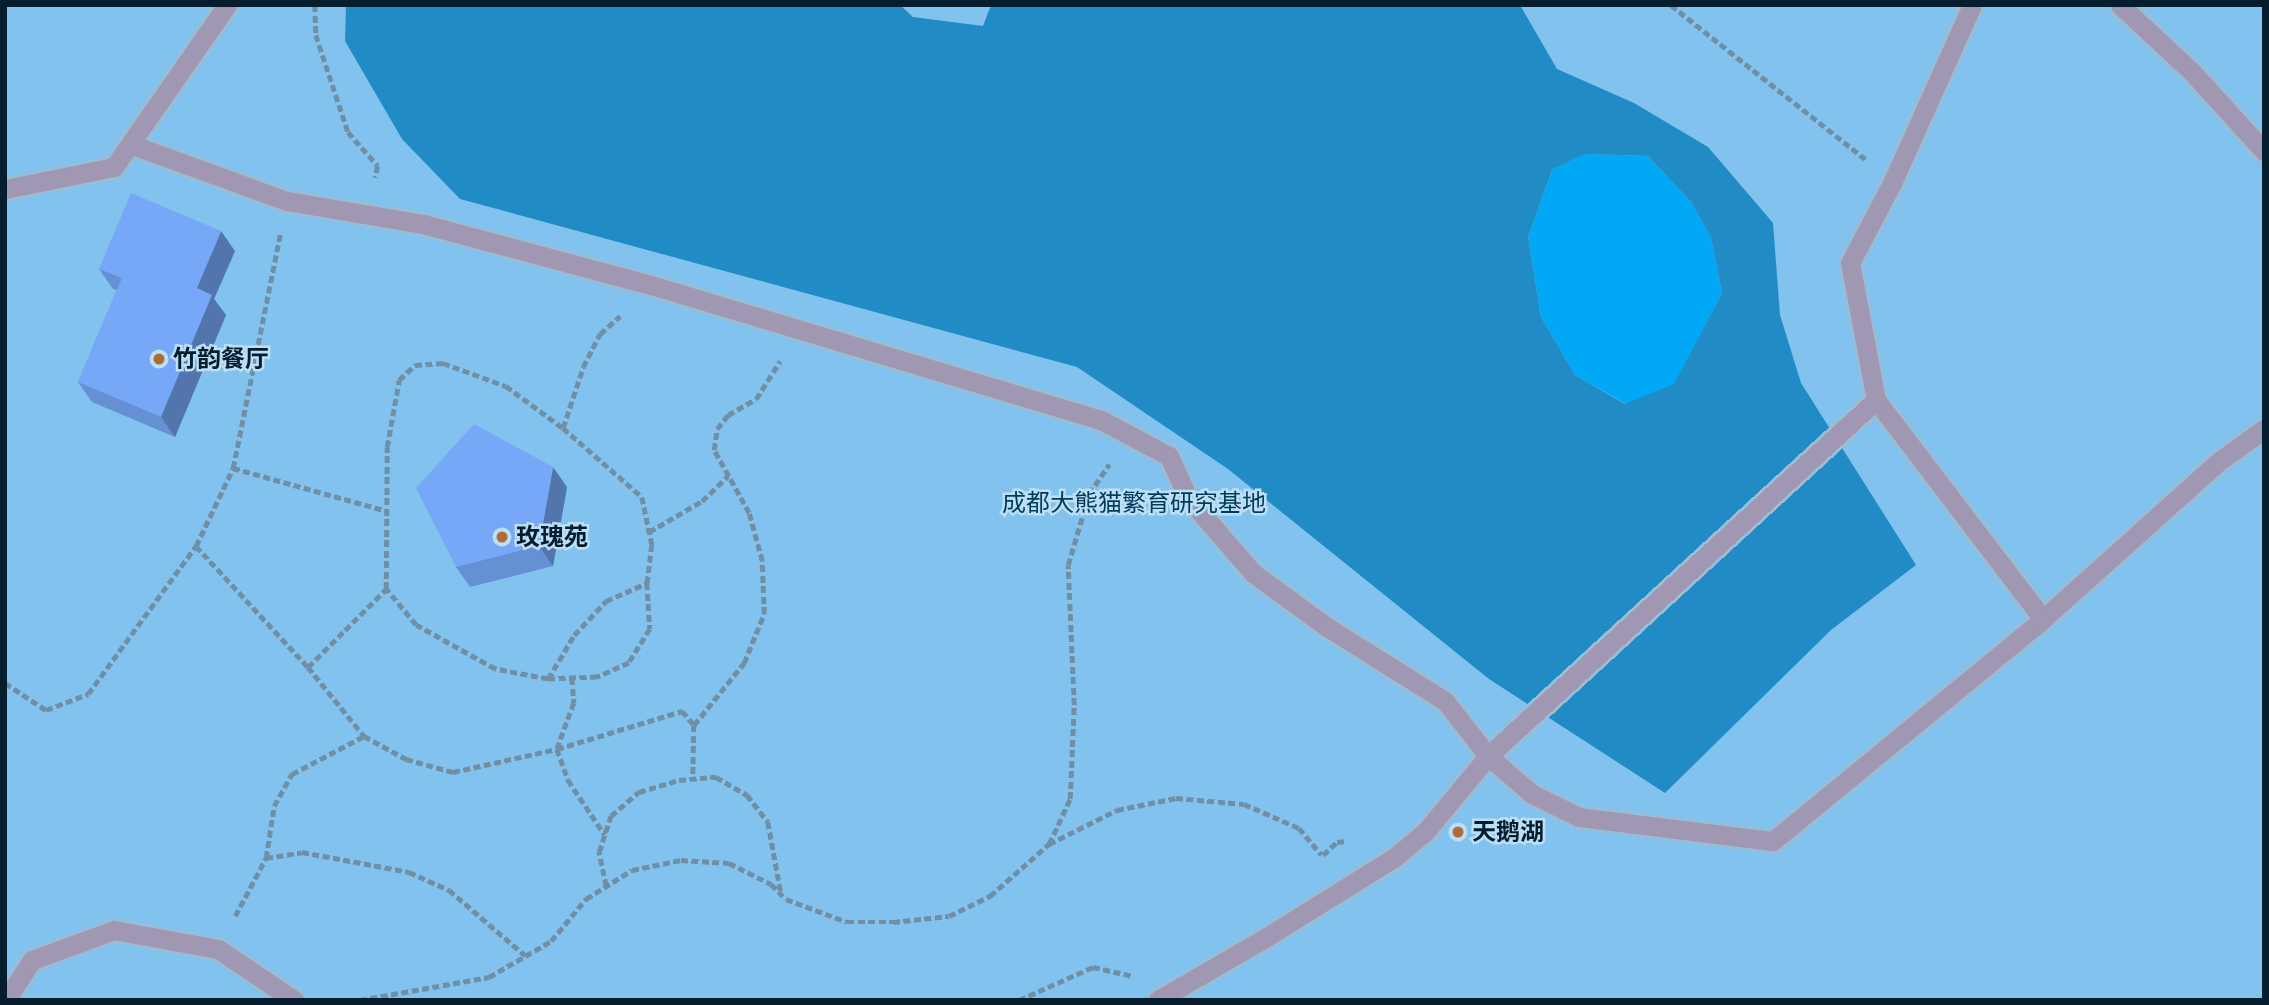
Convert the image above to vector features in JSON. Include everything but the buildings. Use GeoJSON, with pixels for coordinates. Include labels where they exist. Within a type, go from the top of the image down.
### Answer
{"type":"FeatureCollection","features":[{"type":"Feature","properties":{"kind":"lane"},"geometry":{"type":"LineString","coordinates":[[5,189],[114,167],[227,5]]}},
{"type":"Feature","properties":{"kind":"lane"},"geometry":{"type":"LineString","coordinates":[[1972,5],[1893,181],[1850,264],[1876,400],[2043,619]]}},
{"type":"Feature","properties":{"kind":"lane"},"geometry":{"type":"LineString","coordinates":[[2120,5],[2192,72],[2264,151]]}},
{"type":"Feature","properties":{"kind":"lane"},"geometry":{"type":"LineString","coordinates":[[130,144],[287,201],[367,213],[651,285],[1101,420],[1169,456],[1188,499],[1253,573],[1327,627],[1445,701],[1488,756],[1532,794],[1579,817],[1773,841],[2043,619],[2218,462],[2264,429]]}},
{"type":"Feature","properties":{"kind":"lane"},"geometry":{"type":"LineString","coordinates":[[1158,1000],[1395,857],[1425,832],[1488,756],[1876,400]]}},
{"type":"Feature","properties":{"kind":"lane"},"geometry":{"type":"LineString","coordinates":[[6,1000],[32,960],[114,930],[218,949],[294,1000]]}},
{"type":"Feature","properties":{"kind":"path"},"geometry":{"type":"LineString","coordinates":[[316,5],[316,35],[348,132],[378,166],[367,213]]}},
{"type":"Feature","properties":{"kind":"path"},"geometry":{"type":"LineString","coordinates":[[1671,5],[1893,181]]}},
{"type":"Feature","properties":{"kind":"path"},"geometry":{"type":"LineString","coordinates":[[5,683],[46,710],[88,694],[196,546],[233,468],[287,201]]}},
{"type":"Feature","properties":{"kind":"path"},"geometry":{"type":"LineString","coordinates":[[563,428],[583,367],[600,334],[651,285]]}},
{"type":"Feature","properties":{"kind":"path"},"geometry":{"type":"LineString","coordinates":[[693,779],[694,725],[744,663],[764,614],[762,561],[749,513],[714,450],[717,429],[728,415],[756,399],[772,379],[796,328]]}},
{"type":"Feature","properties":{"kind":"path"},"geometry":{"type":"LineString","coordinates":[[443,363],[506,386],[563,428],[642,497],[649,533],[647,583],[650,629],[629,663],[597,677],[548,679],[495,669],[416,625],[387,589],[387,511],[387,447],[398,380],[415,365],[443,363]]}},
{"type":"Feature","properties":{"kind":"path"},"geometry":{"type":"LineString","coordinates":[[1049,844],[1070,799],[1074,705],[1068,565],[1089,494],[1129,434]]}},
{"type":"Feature","properties":{"kind":"path"},"geometry":{"type":"LineString","coordinates":[[233,468],[387,511]]}},
{"type":"Feature","properties":{"kind":"path"},"geometry":{"type":"LineString","coordinates":[[649,533],[702,501],[728,476]]}},
{"type":"Feature","properties":{"kind":"path"},"geometry":{"type":"LineString","coordinates":[[196,546],[308,667],[364,736],[406,759],[453,772],[557,749],[682,711],[694,725]]}},
{"type":"Feature","properties":{"kind":"path"},"geometry":{"type":"LineString","coordinates":[[548,679],[575,635],[606,601],[647,583]]}},
{"type":"Feature","properties":{"kind":"path"},"geometry":{"type":"LineString","coordinates":[[308,667],[387,589]]}},
{"type":"Feature","properties":{"kind":"path"},"geometry":{"type":"LineString","coordinates":[[572,678],[574,703],[557,749],[568,780],[605,835]]}},
{"type":"Feature","properties":{"kind":"path"},"geometry":{"type":"LineString","coordinates":[[218,949],[266,858],[274,806],[292,774],[364,736]]}},
{"type":"Feature","properties":{"kind":"path"},"geometry":{"type":"LineString","coordinates":[[606,886],[599,852],[611,816],[639,792],[693,779],[716,777],[747,795],[768,822],[781,894]]}},
{"type":"Feature","properties":{"kind":"path"},"geometry":{"type":"LineString","coordinates":[[360,1000],[489,977],[551,941],[586,899],[632,870],[681,860],[729,863],[771,884],[781,894],[847,922],[948,916],[990,896],[1049,844],[1117,810],[1176,798],[1244,804],[1299,828],[1322,855]]}},
{"type":"Feature","properties":{"kind":"path"},"geometry":{"type":"LineString","coordinates":[[266,858],[302,852],[409,872],[449,890],[526,956]]}},
{"type":"Feature","properties":{"kind":"path"},"geometry":{"type":"LineString","coordinates":[[1019,1000],[1093,967],[1182,987]]}},
{"type":"Feature","properties":{"kind":"green space","name":"成都大熊猫繁育研究基地"},"geometry":{"type":"Polygon","coordinates":[[[5,5],[2264,5],[2264,1000],[5,1000],[5,5]]]}},
{"type":"Feature","properties":{"kind":"shaded area"},"geometry":{"type":"Polygon","coordinates":[[[346,5],[900,5],[913,17],[983,26],[991,5],[1520,5],[1557,69],[1634,103],[1708,147],[1773,223],[1780,315],[1801,383],[1916,565],[1831,630],[1665,793],[1489,679],[1228,469],[1077,367],[460,199],[402,139],[345,41],[346,5]],[[1585,154],[1552,170],[1528,237],[1541,317],[1575,375],[1625,404],[1674,384],[1722,293],[1711,238],[1691,202],[1648,156],[1585,154]]]}},
{"type":"Feature","properties":{"kind":"shaded area"},"geometry":{"type":"Polygon","coordinates":[[[1585,154],[1648,156],[1691,202],[1711,238],[1722,293],[1674,385],[1626,404],[1575,375],[1541,317],[1528,237],[1552,170],[1585,154]]]}},
{"type":"Feature","properties":{"kind":"place","name":"竹韵餐厅"},"geometry":{"type":"Point","coordinates":[159,359]}},
{"type":"Feature","properties":{"kind":"place","name":"玫瑰苑"},"geometry":{"type":"Point","coordinates":[502,537]}},
{"type":"Feature","properties":{"kind":"place","name":"天鹅湖"},"geometry":{"type":"Point","coordinates":[1458,832]}}]}
